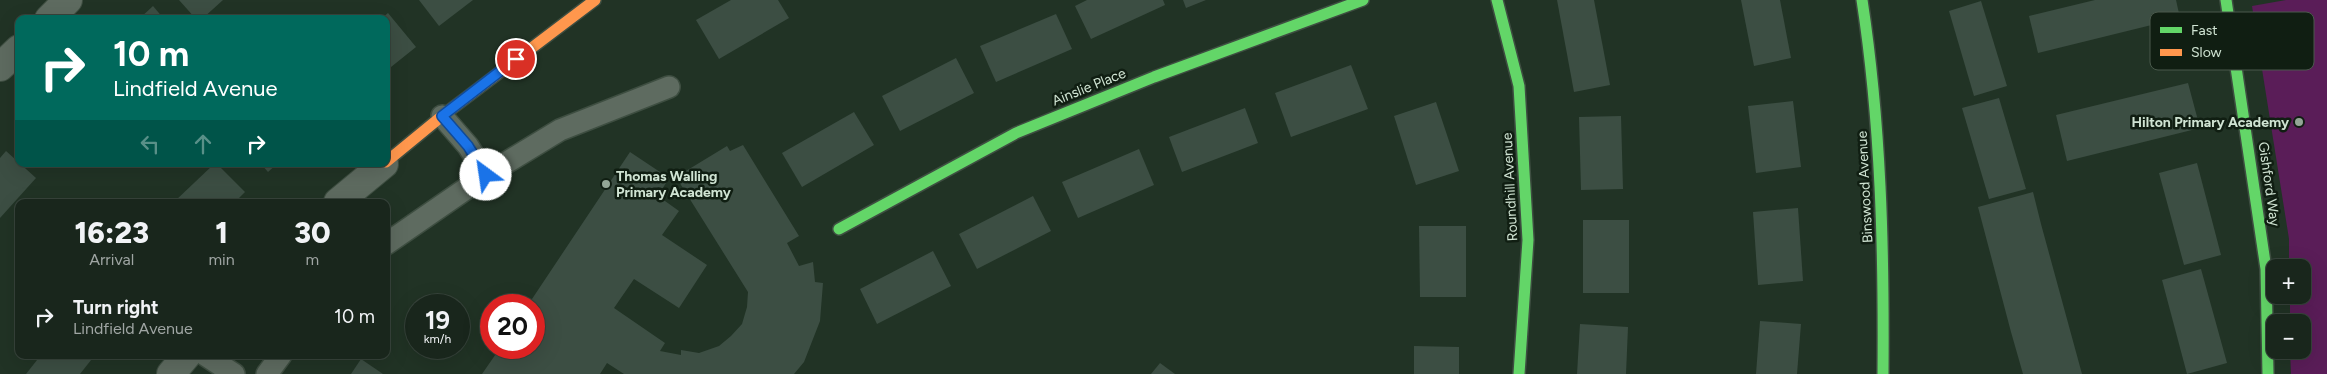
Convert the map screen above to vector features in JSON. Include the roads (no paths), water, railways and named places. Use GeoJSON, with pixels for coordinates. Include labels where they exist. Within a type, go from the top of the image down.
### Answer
{"type":"FeatureCollection","features":[{"type":"Feature","properties":{"kind":"street"},"geometry":{"type":"LineString","coordinates":[[53,15],[68,0]]}},
{"type":"Feature","properties":{"kind":"street"},"geometry":{"type":"LineString","coordinates":[[390,159],[442,116],[595,0]]}},
{"type":"Feature","properties":{"kind":"street","name":"Ainslie Place"},"geometry":{"type":"LineString","coordinates":[[839,230],[1016,133],[1154,77],[1363,0]]}},
{"type":"Feature","properties":{"kind":"street","name":"Roundhill Avenue"},"geometry":{"type":"LineString","coordinates":[[1497,0],[1519,86],[1521,115],[1528,240],[1519,374]]}},
{"type":"Feature","properties":{"kind":"street","name":"Binswood Avenue"},"geometry":{"type":"LineString","coordinates":[[1862,0],[1872,55],[1880,176],[1885,277],[1883,374]]}},
{"type":"Feature","properties":{"kind":"street"},"geometry":{"type":"LineString","coordinates":[[0,67],[15,52]]}},
{"type":"Feature","properties":{"kind":"street","name":"Gishford Way"},"geometry":{"type":"LineString","coordinates":[[2237,70],[2266,269],[2268,374]]}},
{"type":"Feature","properties":{"kind":"street"},"geometry":{"type":"LineString","coordinates":[[342,199],[380,167]]}},
{"type":"Feature","properties":{"kind":"street"},"geometry":{"type":"LineString","coordinates":[[171,374],[184,359]]}},
{"type":"Feature","properties":{"kind":"lane"},"geometry":{"type":"LineString","coordinates":[[390,241],[486,175],[560,130],[669,87]]}},
{"type":"Feature","properties":{"kind":"lane"},"geometry":{"type":"LineString","coordinates":[[442,116],[468,146],[486,175]]}},
{"type":"Feature","properties":{"kind":"lane"},"geometry":{"type":"LineString","coordinates":[[211,359],[234,374]]}},
{"type":"Feature","properties":{"kind":"lane"},"geometry":{"type":"LineString","coordinates":[[267,374],[278,359]]}},
{"type":"Feature","properties":{"kind":"place","name":"Hilton Primary Academy"},"geometry":{"type":"Point","coordinates":[2299,122]}},
{"type":"Feature","properties":{"kind":"place","name":"Thomas Walling Primary Academy"},"geometry":{"type":"Point","coordinates":[606,184]}}]}
